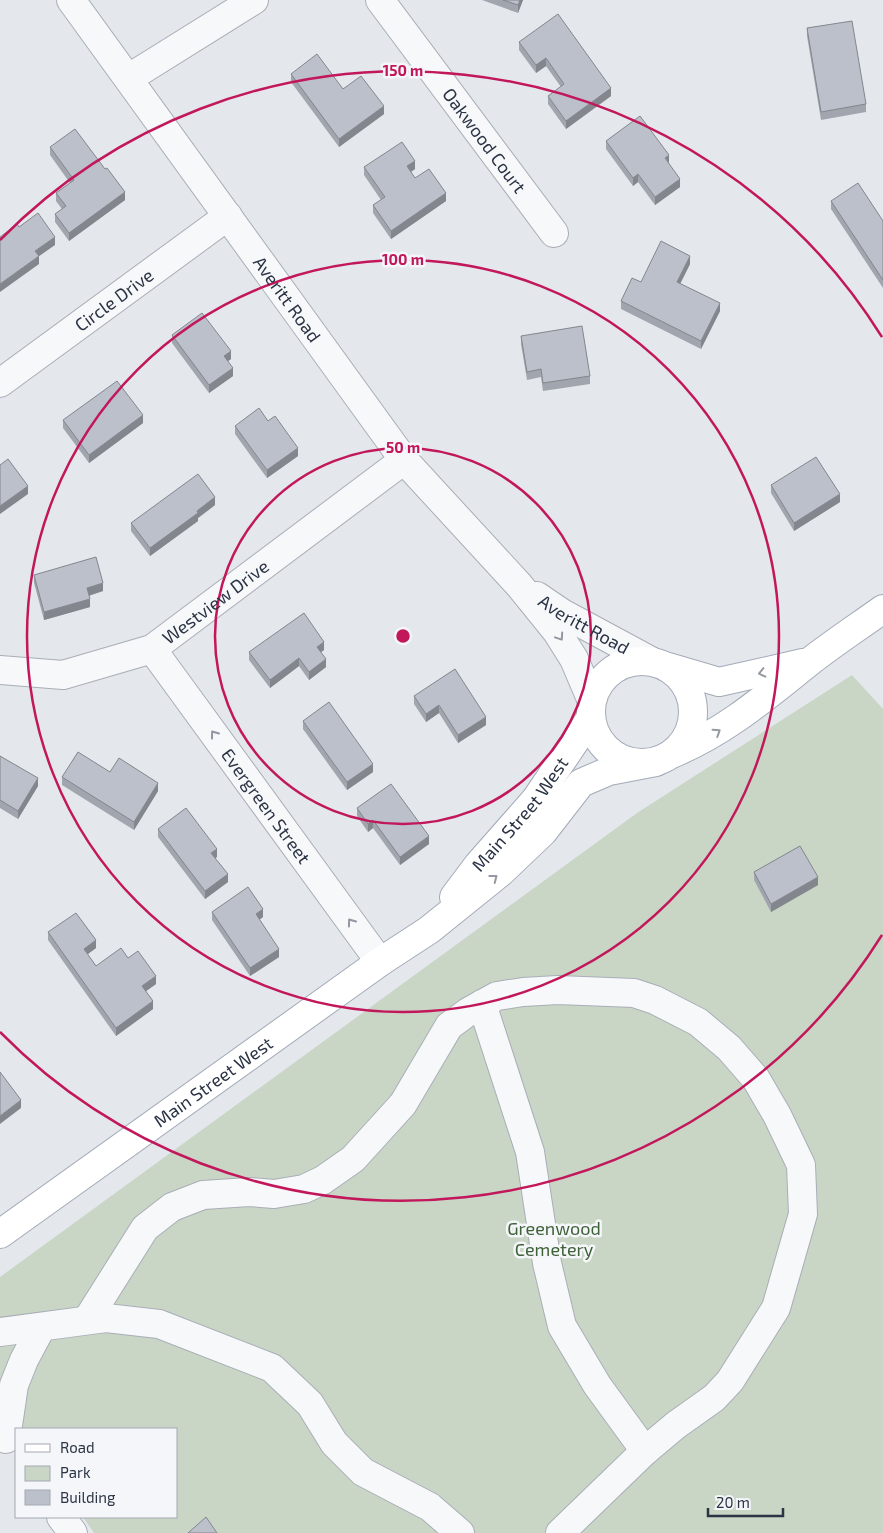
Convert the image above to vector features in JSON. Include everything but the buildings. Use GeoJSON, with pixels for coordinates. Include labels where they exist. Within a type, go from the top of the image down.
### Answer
{"type":"FeatureCollection","features":[{"type":"Feature","properties":{"kind":"main road","name":"Main Street West"},"geometry":{"type":"LineString","coordinates":[[0,1234],[380,962],[428,930],[508,865],[543,832],[581,783],[609,771],[665,757],[704,740],[748,712],[809,662],[883,609]]}},
{"type":"Feature","properties":{"kind":"main road","name":"Main Street West"},"geometry":{"type":"LineString","coordinates":[[428,930],[478,865],[536,799],[590,709],[604,677],[618,666],[634,661],[659,664],[719,682],[809,662]]}},
{"type":"Feature","properties":{"kind":"main road"},"geometry":{"type":"LineString","coordinates":[[590,709],[598,740],[608,752],[623,761],[640,764],[665,757],[684,742],[691,727],[694,709],[690,693],[681,678],[659,664]]}},
{"type":"Feature","properties":{"kind":"street","name":"Averitt Road"},"geometry":{"type":"LineString","coordinates":[[71,0],[404,460],[519,585],[557,632],[574,660],[590,709]]}},
{"type":"Feature","properties":{"kind":"street"},"geometry":{"type":"LineString","coordinates":[[129,78],[254,0]]}},
{"type":"Feature","properties":{"kind":"street","name":"Oakwood Court"},"geometry":{"type":"LineString","coordinates":[[380,0],[554,233]]}},
{"type":"Feature","properties":{"kind":"street","name":"Circle Drive"},"geometry":{"type":"LineString","coordinates":[[0,383],[228,216]]}},
{"type":"Feature","properties":{"kind":"street","name":"Westview Drive"},"geometry":{"type":"LineString","coordinates":[[0,670],[63,675],[152,649],[404,460]]}},
{"type":"Feature","properties":{"kind":"street","name":"Averitt Road"},"geometry":{"type":"LineString","coordinates":[[519,585],[562,613],[659,664]]}},
{"type":"Feature","properties":{"kind":"street","name":"Evergreen Street"},"geometry":{"type":"LineString","coordinates":[[152,649],[380,962]]}},
{"type":"Feature","properties":{"kind":"street"},"geometry":{"type":"LineString","coordinates":[[87,1320],[145,1228],[172,1207],[203,1195],[241,1192],[274,1194],[304,1189],[323,1180],[353,1159],[403,1104],[448,1026],[482,1004],[497,996],[558,990],[634,993],[655,1000],[698,1022],[729,1048],[756,1079],[777,1115],[801,1165],[803,1214],[776,1308],[730,1381],[714,1398],[645,1450],[560,1533]]}},
{"type":"Feature","properties":{"kind":"street"},"geometry":{"type":"LineString","coordinates":[[482,1004],[530,1152],[547,1263],[562,1326],[597,1385],[645,1450]]}},
{"type":"Feature","properties":{"kind":"street"},"geometry":{"type":"LineString","coordinates":[[0,1332],[42,1328],[106,1318],[159,1324],[272,1368],[310,1404],[334,1443],[363,1472],[430,1507],[460,1533]]}},
{"type":"Feature","properties":{"kind":"street"},"geometry":{"type":"LineString","coordinates":[[7,1442],[14,1385],[24,1360],[42,1328]]}},
{"type":"Feature","properties":{"kind":"street"},"geometry":{"type":"LineString","coordinates":[[62,1518],[73,1533]]}},
{"type":"Feature","properties":{"kind":"green space","name":"Greenwood Cemetery"},"geometry":{"type":"Polygon","coordinates":[[[852,675],[883,709],[883,1533],[94,1533],[84,1518],[178,1518],[178,1428],[18,1428],[0,1401],[0,1277],[637,813],[852,675]]]}}]}
